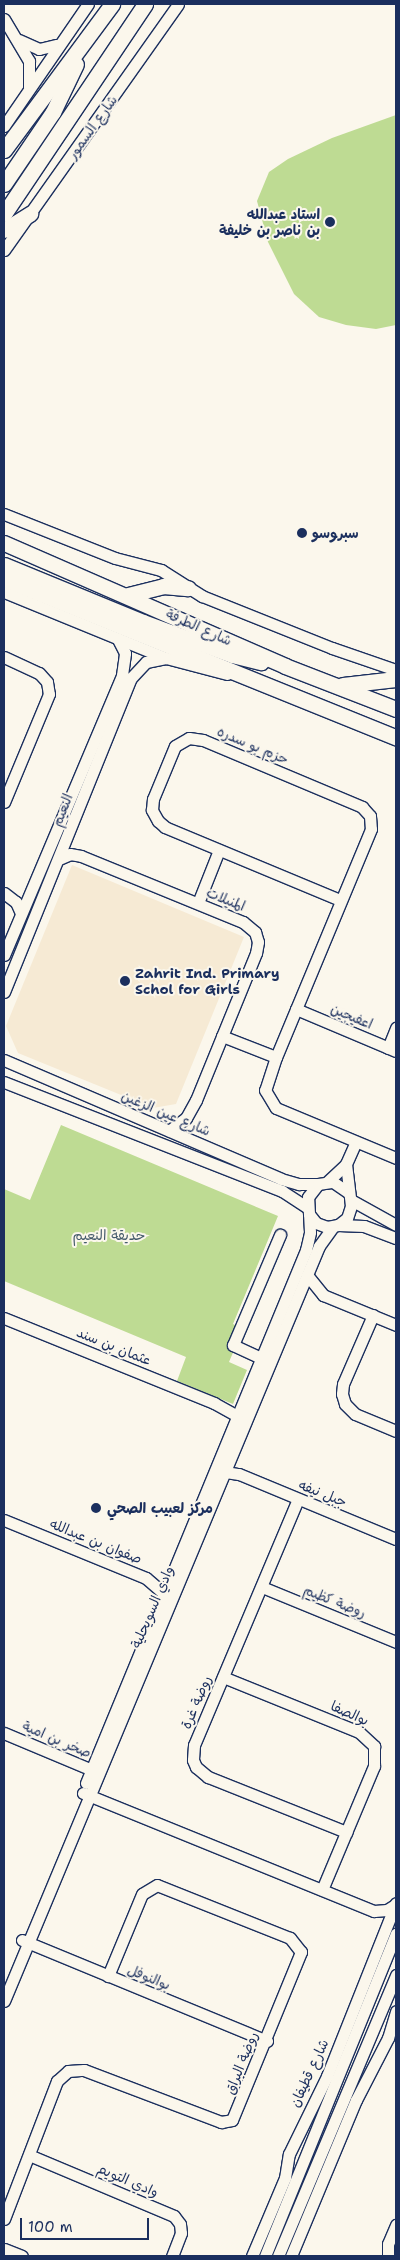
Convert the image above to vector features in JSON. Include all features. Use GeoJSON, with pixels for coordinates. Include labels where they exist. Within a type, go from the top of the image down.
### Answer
{"type":"FeatureCollection","features":[{"type":"Feature","properties":{"kind":"main road"},"geometry":{"type":"LineString","coordinates":[[4,150],[112,4]]}},
{"type":"Feature","properties":{"kind":"main road","name":"شارع السمور"},"geometry":{"type":"LineString","coordinates":[[4,214],[145,4]]}},
{"type":"Feature","properties":{"kind":"main road"},"geometry":{"type":"LineString","coordinates":[[136,18],[154,4]]}},
{"type":"Feature","properties":{"kind":"main road"},"geometry":{"type":"LineString","coordinates":[[4,184],[53,112],[81,48]]}},
{"type":"Feature","properties":{"kind":"main road"},"geometry":{"type":"LineString","coordinates":[[4,230],[30,214]]}},
{"type":"Feature","properties":{"kind":"main road","name":"شارع الطرفة"},"geometry":{"type":"LineString","coordinates":[[4,543],[128,595],[285,666],[340,685],[396,709]]}},
{"type":"Feature","properties":{"kind":"main road"},"geometry":{"type":"LineString","coordinates":[[4,565],[232,655],[285,666]]}},
{"type":"Feature","properties":{"kind":"main road","name":"شارع الطرفة"},"geometry":{"type":"LineString","coordinates":[[4,579],[244,678],[396,737]]}},
{"type":"Feature","properties":{"kind":"main road"},"geometry":{"type":"LineString","coordinates":[[128,595],[163,586],[188,588]]}},
{"type":"Feature","properties":{"kind":"main road"},"geometry":{"type":"LineString","coordinates":[[340,685],[396,679]]}},
{"type":"Feature","properties":{"kind":"street"},"geometry":{"type":"LineString","coordinates":[[4,126],[57,45],[88,4]]}},
{"type":"Feature","properties":{"kind":"street","name":"شارع السمور"},"geometry":{"type":"LineString","coordinates":[[4,250],[178,4]]}},
{"type":"Feature","properties":{"kind":"street"},"geometry":{"type":"LineString","coordinates":[[4,19],[18,39],[30,66],[29,90]]}},
{"type":"Feature","properties":{"kind":"street"},"geometry":{"type":"LineString","coordinates":[[18,39],[39,49],[57,45]]}},
{"type":"Feature","properties":{"kind":"street"},"geometry":{"type":"LineString","coordinates":[[4,514],[115,558],[161,570],[188,588],[332,648],[396,670]]}},
{"type":"Feature","properties":{"kind":"street","name":"شارع الطرفة"},"geometry":{"type":"LineString","coordinates":[[4,592],[166,658],[244,678]]}},
{"type":"Feature","properties":{"kind":"street","name":"النعيم"},"geometry":{"type":"LineString","coordinates":[[4,955],[122,675],[124,653],[118,638]]}},
{"type":"Feature","properties":{"kind":"street"},"geometry":{"type":"LineString","coordinates":[[4,657],[39,673],[49,690],[48,701],[7,786],[4,802]]}},
{"type":"Feature","properties":{"kind":"street","name":"النعيم"},"geometry":{"type":"LineString","coordinates":[[4,992],[131,678],[146,662],[166,658]]}},
{"type":"Feature","properties":{"kind":"street","name":"حزم بو سدره"},"geometry":{"type":"LineString","coordinates":[[340,900],[165,827],[152,810],[153,799],[173,749],[189,738],[202,740],[367,811],[371,829],[276,1057],[265,1090],[272,1104],[396,1158]]}},
{"type":"Feature","properties":{"kind":"street"},"geometry":{"type":"LineString","coordinates":[[198,904],[219,850]]}},
{"type":"Feature","properties":{"kind":"street","name":"المنيلات"},"geometry":{"type":"LineString","coordinates":[[59,859],[74,854],[103,865],[248,924],[257,937],[256,952],[190,1113],[169,1131]]}},
{"type":"Feature","properties":{"kind":"street"},"geometry":{"type":"LineString","coordinates":[[21,913],[7,895],[30,891]]}},
{"type":"Feature","properties":{"kind":"street","name":"اعفيجين"},"geometry":{"type":"LineString","coordinates":[[296,1009],[392,1049]]}},
{"type":"Feature","properties":{"kind":"street"},"geometry":{"type":"LineString","coordinates":[[392,1049],[396,1028]]}},
{"type":"Feature","properties":{"kind":"street"},"geometry":{"type":"LineString","coordinates":[[222,1036],[276,1057]]}},
{"type":"Feature","properties":{"kind":"street","name":"شارع عين الزغين"},"geometry":{"type":"LineString","coordinates":[[4,1060],[287,1181],[323,1183]]}},
{"type":"Feature","properties":{"kind":"street"},"geometry":{"type":"LineString","coordinates":[[4,1082],[282,1191],[308,1211],[321,1226],[364,1226],[396,1238]]}},
{"type":"Feature","properties":{"kind":"street"},"geometry":{"type":"LineString","coordinates":[[308,1211],[308,1196],[346,1164],[356,1142]]}},
{"type":"Feature","properties":{"kind":"street"},"geometry":{"type":"LineString","coordinates":[[335,1226],[350,1212],[346,1164]]}},
{"type":"Feature","properties":{"kind":"street"},"geometry":{"type":"LineString","coordinates":[[323,1183],[339,1184],[349,1196],[396,1225]]}},
{"type":"Feature","properties":{"kind":"street","name":"وادي السويحلية"},"geometry":{"type":"LineString","coordinates":[[243,1415],[261,1358],[306,1250],[310,1232],[308,1211]]}},
{"type":"Feature","properties":{"kind":"street","name":"وادي السويحلية"},"geometry":{"type":"LineString","coordinates":[[4,2001],[7,1976],[24,1941],[243,1415],[297,1302],[323,1239],[335,1226]]}},
{"type":"Feature","properties":{"kind":"street"},"geometry":{"type":"LineString","coordinates":[[261,1358],[233,1345],[280,1236]]}},
{"type":"Feature","properties":{"kind":"street"},"geometry":{"type":"LineString","coordinates":[[307,1275],[318,1291],[329,1298],[396,1325]]}},
{"type":"Feature","properties":{"kind":"street"},"geometry":{"type":"LineString","coordinates":[[297,1302],[308,1296],[329,1298]]}},
{"type":"Feature","properties":{"kind":"street"},"geometry":{"type":"LineString","coordinates":[[373,1315],[343,1384],[342,1394],[345,1404],[355,1414],[396,1431]]}},
{"type":"Feature","properties":{"kind":"street","name":"عثمان بن سند"},"geometry":{"type":"LineString","coordinates":[[4,1318],[243,1415]]}},
{"type":"Feature","properties":{"kind":"street","name":"جبل نيفه"},"geometry":{"type":"LineString","coordinates":[[222,1466],[396,1539]]}},
{"type":"Feature","properties":{"kind":"street","name":"روضة غرة"},"geometry":{"type":"LineString","coordinates":[[298,1498],[194,1745],[193,1760],[196,1767],[208,1777],[346,1832]]}},
{"type":"Feature","properties":{"kind":"street","name":"صفوان بن عبدالله"},"geometry":{"type":"LineString","coordinates":[[4,1520],[146,1578],[168,1596]]}},
{"type":"Feature","properties":{"kind":"street","name":"روضة كظيم"},"geometry":{"type":"LineString","coordinates":[[262,1587],[396,1642]]}},
{"type":"Feature","properties":{"kind":"street","name":"بوالصفا"},"geometry":{"type":"LineString","coordinates":[[223,1677],[359,1732],[371,1740],[376,1760],[322,1890]]}},
{"type":"Feature","properties":{"kind":"street","name":"صخر بن امية"},"geometry":{"type":"LineString","coordinates":[[4,1733],[93,1775]]}},
{"type":"Feature","properties":{"kind":"street","name":"صخر بن امية"},"geometry":{"type":"LineString","coordinates":[[4,1740],[93,1775]]}},
{"type":"Feature","properties":{"kind":"street"},"geometry":{"type":"LineString","coordinates":[[85,1794],[374,1911],[387,1910],[396,1904]]}},
{"type":"Feature","properties":{"kind":"street","name":"روضة البراق"},"geometry":{"type":"LineString","coordinates":[[4,2219],[57,2081],[68,2071],[84,2070],[227,2122],[236,2116],[301,1956],[299,1945],[290,1938],[162,1886],[153,1886],[142,1894],[108,1976]]}},
{"type":"Feature","properties":{"kind":"street","name":"شارع قطيفان"},"geometry":{"type":"LineString","coordinates":[[264,2256],[313,2138],[391,1932],[396,1904]]}},
{"type":"Feature","properties":{"kind":"street"},"geometry":{"type":"LineString","coordinates":[[374,1911],[391,1932]]}},
{"type":"Feature","properties":{"kind":"street","name":"شارع قطيفان"},"geometry":{"type":"LineString","coordinates":[[252,2256],[285,2178],[289,2154],[327,2076],[391,1932]]}},
{"type":"Feature","properties":{"kind":"street","name":"بوالنوفل"},"geometry":{"type":"LineString","coordinates":[[24,1941],[267,2041]]}},
{"type":"Feature","properties":{"kind":"street"},"geometry":{"type":"LineString","coordinates":[[278,2256],[396,1975]]}},
{"type":"Feature","properties":{"kind":"street"},"geometry":{"type":"LineString","coordinates":[[368,2044],[396,2003]]}},
{"type":"Feature","properties":{"kind":"street"},"geometry":{"type":"LineString","coordinates":[[291,2256],[356,2100],[388,2038],[396,2011]]}},
{"type":"Feature","properties":{"kind":"street"},"geometry":{"type":"LineString","coordinates":[[285,2178],[313,2138]]}},
{"type":"Feature","properties":{"kind":"street","name":"وادي التويم"},"geometry":{"type":"LineString","coordinates":[[29,2155],[174,2216],[181,2228],[172,2256]]}},
{"type":"Feature","properties":{"kind":"street"},"geometry":{"type":"LineString","coordinates":[[388,2256],[388,2244],[396,2224]]}},
{"type":"Feature","properties":{"kind":"street"},"geometry":{"type":"LineString","coordinates":[[4,2249],[22,2256]]}},
{"type":"Feature","properties":{"kind":"shaded area","name":"Zahrit Ind. Primary Schol for Girls"},"geometry":{"type":"Polygon","coordinates":[[[72,865],[244,937],[176,1104],[153,1108],[18,1053],[6,1026],[72,865]]]}},
{"type":"Feature","properties":{"kind":"green space","name":"استاد عبدالله بن ناصر بن خليفة"},"geometry":{"type":"Polygon","coordinates":[[[396,115],[396,325],[376,329],[346,325],[319,317],[294,294],[268,242],[257,201],[269,172],[288,159],[332,138],[396,115]]]}},
{"type":"Feature","properties":{"kind":"green space","name":"حديقة النعيم"},"geometry":{"type":"Polygon","coordinates":[[[61,1125],[278,1216],[233,1324],[243,1329],[229,1362],[247,1370],[233,1404],[177,1381],[186,1357],[4,1281],[4,1189],[30,1200],[61,1125]]]}},
{"type":"Feature","properties":{"kind":"place","name":"استاد عبدالله بن ناصر بن خليفة"},"geometry":{"type":"Point","coordinates":[330,222]}},
{"type":"Feature","properties":{"kind":"place","name":"سبروسو"},"geometry":{"type":"Point","coordinates":[302,533]}},
{"type":"Feature","properties":{"kind":"place","name":"Zahrit Ind. Primary Schol for Girls"},"geometry":{"type":"Point","coordinates":[125,981]}},
{"type":"Feature","properties":{"kind":"place","name":"مركز لعبيب الصحي"},"geometry":{"type":"Point","coordinates":[96,1508]}}]}
